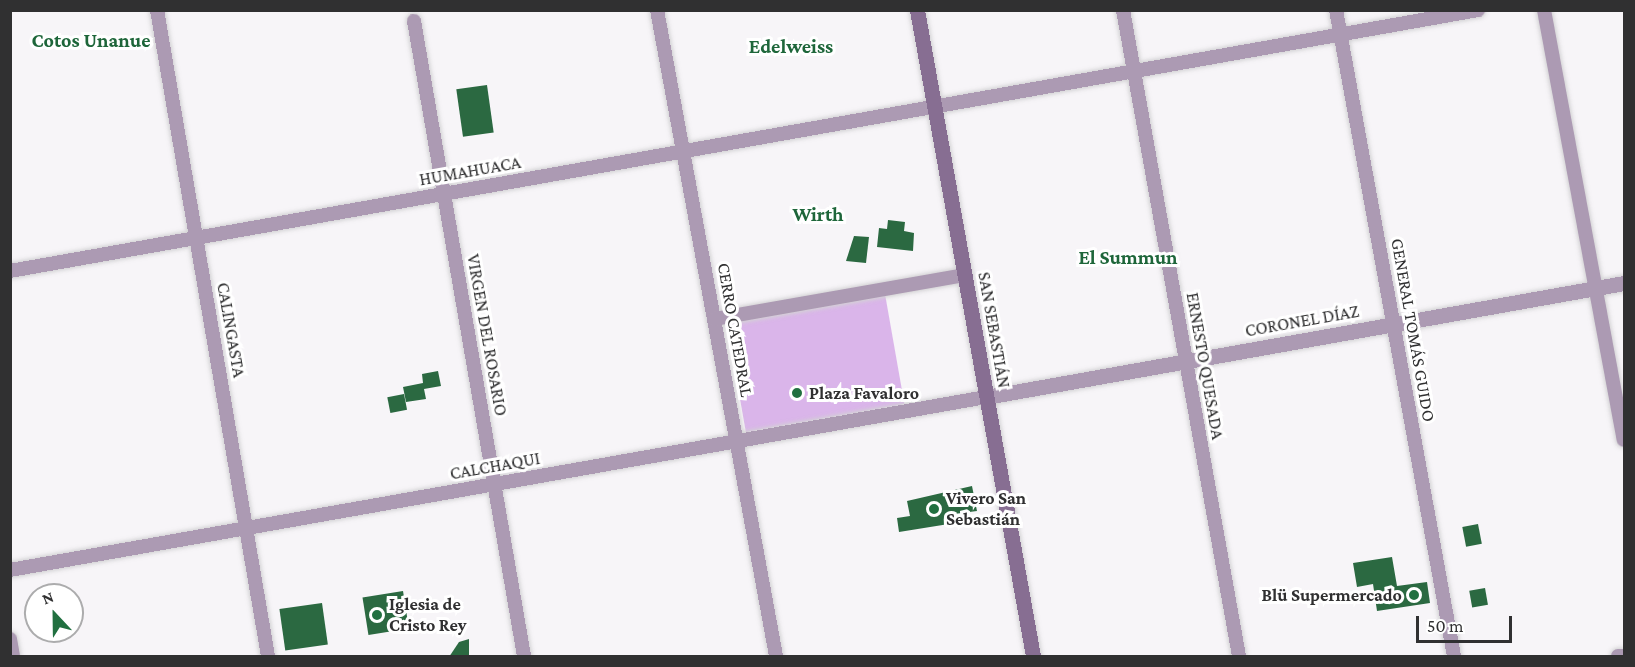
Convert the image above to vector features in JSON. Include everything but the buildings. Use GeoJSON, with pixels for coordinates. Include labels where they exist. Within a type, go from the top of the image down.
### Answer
{"type":"FeatureCollection","features":[{"type":"Feature","properties":{"kind":"main road","name":"SAN SEBASTIÁN"},"geometry":{"type":"LineString","coordinates":[[917,10],[1033,657]]}},
{"type":"Feature","properties":{"kind":"street","name":"CALINGASTA"},"geometry":{"type":"LineString","coordinates":[[157,10],[249,529],[268,657]]}},
{"type":"Feature","properties":{"kind":"street","name":"CERRO CATEDRAL"},"geometry":{"type":"LineString","coordinates":[[657,10],[776,657]]}},
{"type":"Feature","properties":{"kind":"street","name":"ERNESTO QUESADA"},"geometry":{"type":"LineString","coordinates":[[1123,10],[1239,657]]}},
{"type":"Feature","properties":{"kind":"street","name":"GENERAL TOMÁS GUIDO"},"geometry":{"type":"LineString","coordinates":[[1335,10],[1454,657]]}},
{"type":"Feature","properties":{"kind":"street","name":"HUMAHUACA"},"geometry":{"type":"LineString","coordinates":[[10,271],[1478,10]]}},
{"type":"Feature","properties":{"kind":"street"},"geometry":{"type":"LineString","coordinates":[[1544,10],[1593,289],[1624,440]]}},
{"type":"Feature","properties":{"kind":"street","name":"VIRGEN DEL ROSARIO"},"geometry":{"type":"LineString","coordinates":[[414,21],[496,484],[524,657]]}},
{"type":"Feature","properties":{"kind":"street"},"geometry":{"type":"LineString","coordinates":[[715,319],[964,275]]}},
{"type":"Feature","properties":{"kind":"street","name":"CORONEL DÍAZ"},"geometry":{"type":"LineString","coordinates":[[986,397],[1624,283]]}},
{"type":"Feature","properties":{"kind":"street","name":"CALCHAQUI"},"geometry":{"type":"LineString","coordinates":[[10,570],[986,397]]}},
{"type":"Feature","properties":{"kind":"street"},"geometry":{"type":"LineString","coordinates":[[10,639],[13,657]]}},
{"type":"Feature","properties":{"kind":"street"},"geometry":{"type":"LineString","coordinates":[[1618,657],[1624,656]]}},
{"type":"Feature","properties":{"kind":"shaded area","name":"Plaza Favaloro"},"geometry":{"type":"Polygon","coordinates":[[[885,294],[904,404],[746,432],[726,322],[885,294]]]}},
{"type":"Feature","properties":{"kind":"place","name":"Plaza Favaloro"},"geometry":{"type":"Point","coordinates":[797,393]}},
{"type":"Feature","properties":{"kind":"place","name":"Vivero San Sebastián"},"geometry":{"type":"Point","coordinates":[934,509]}},
{"type":"Feature","properties":{"kind":"place","name":"Blü Supermercado"},"geometry":{"type":"Point","coordinates":[1414,595]}},
{"type":"Feature","properties":{"kind":"place","name":"Iglesia de Cristo Rey"},"geometry":{"type":"Point","coordinates":[377,615]}},
{"type":"Feature","properties":{"kind":"district","name":"Cotos Unanue"},"geometry":{"type":"Point","coordinates":[91,40]}},
{"type":"Feature","properties":{"kind":"district","name":"Edelweiss"},"geometry":{"type":"Point","coordinates":[791,46]}},
{"type":"Feature","properties":{"kind":"district","name":"Wirth"},"geometry":{"type":"Point","coordinates":[818,214]}},
{"type":"Feature","properties":{"kind":"district","name":"El Summun"},"geometry":{"type":"Point","coordinates":[1128,257]}}]}
